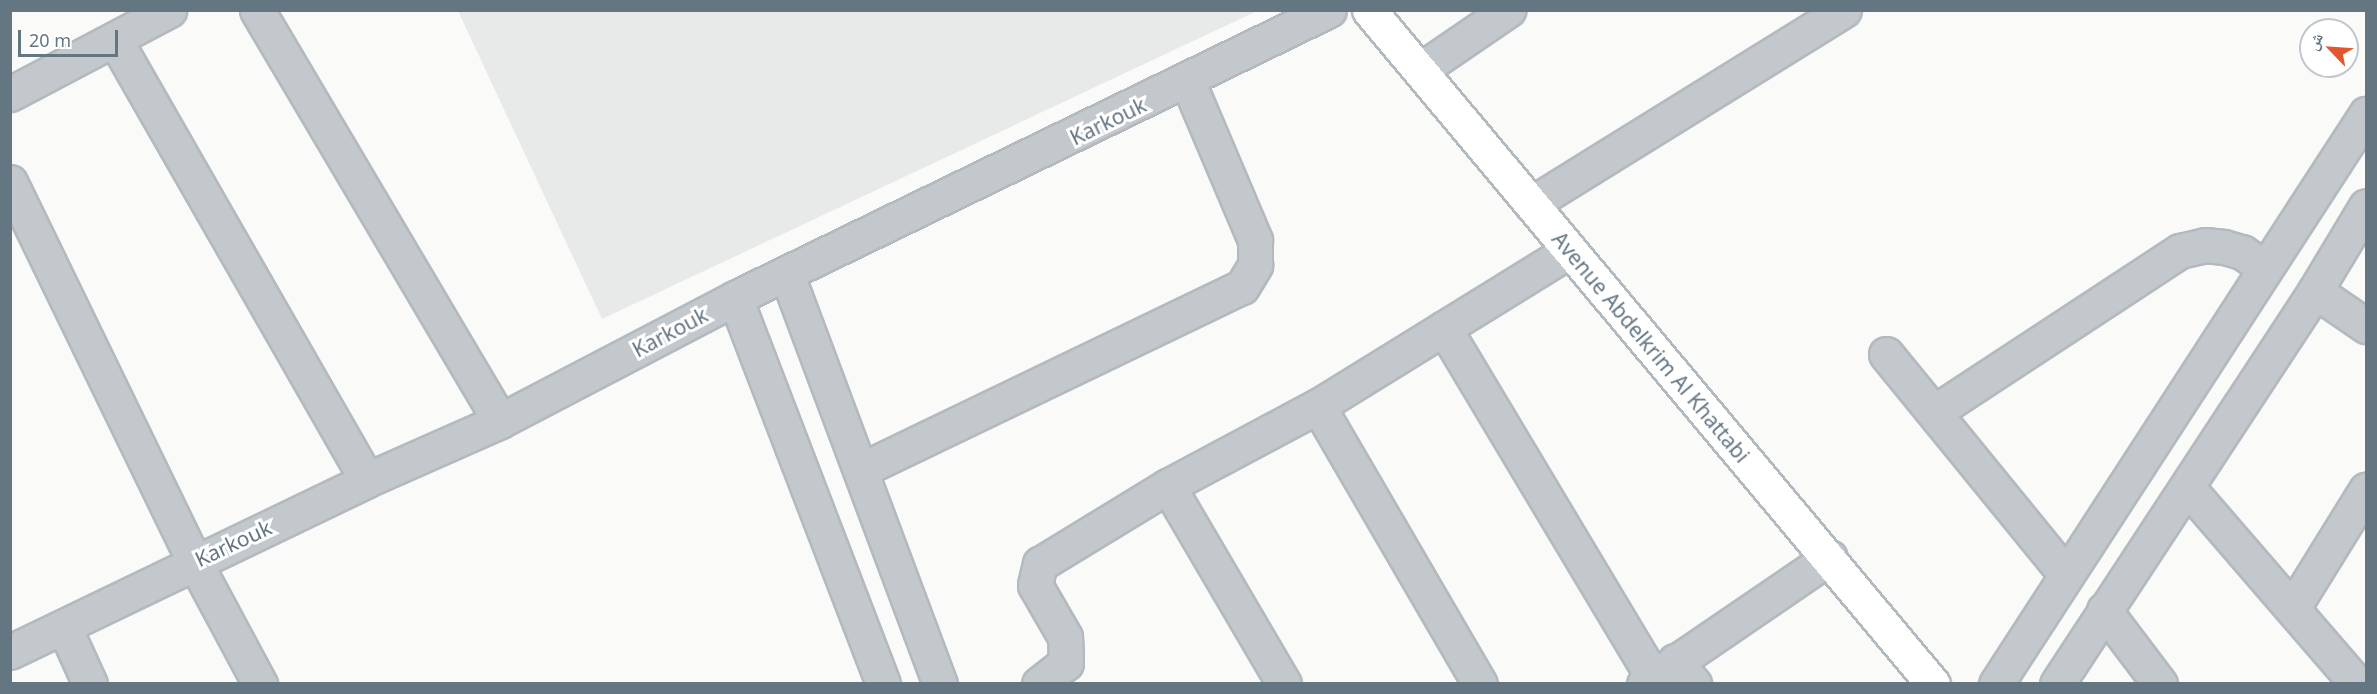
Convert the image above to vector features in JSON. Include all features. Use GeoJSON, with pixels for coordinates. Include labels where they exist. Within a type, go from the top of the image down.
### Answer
{"type":"FeatureCollection","features":[{"type":"Feature","properties":{"kind":"main road","name":"Avenue Abdelkrim Al Khattabi"},"geometry":{"type":"LineString","coordinates":[[1370,10],[1569,251],[1830,557],[1933,684]]}},
{"type":"Feature","properties":{"kind":"street"},"geometry":{"type":"LineString","coordinates":[[257,10],[500,421]]}},
{"type":"Feature","properties":{"kind":"street","name":"Karkouk"},"geometry":{"type":"LineString","coordinates":[[12,647],[64,627],[194,561],[500,421],[735,298],[1188,82],[1329,10]]}},
{"type":"Feature","properties":{"kind":"street"},"geometry":{"type":"LineString","coordinates":[[1420,70],[1508,10]]}},
{"type":"Feature","properties":{"kind":"street"},"geometry":{"type":"LineString","coordinates":[[1531,204],[1844,10]]}},
{"type":"Feature","properties":{"kind":"street"},"geometry":{"type":"LineString","coordinates":[[10,94],[139,21],[367,480]]}},
{"type":"Feature","properties":{"kind":"street"},"geometry":{"type":"LineString","coordinates":[[862,469],[1242,287],[1255,265],[1255,240],[1188,82]]}},
{"type":"Feature","properties":{"kind":"street"},"geometry":{"type":"LineString","coordinates":[[1996,684],[2367,114]]}},
{"type":"Feature","properties":{"kind":"street"},"geometry":{"type":"LineString","coordinates":[[10,182],[194,561],[260,684]]}},
{"type":"Feature","properties":{"kind":"street"},"geometry":{"type":"LineString","coordinates":[[2057,684],[2315,291],[2367,206]]}},
{"type":"Feature","properties":{"kind":"street"},"geometry":{"type":"LineString","coordinates":[[1936,411],[2180,251],[2205,245],[2224,247],[2242,252],[2265,268]]}},
{"type":"Feature","properties":{"kind":"street"},"geometry":{"type":"LineString","coordinates":[[1039,684],[1066,663],[1065,637],[1035,585],[1040,564],[1168,486],[1318,406],[1569,251]]}},
{"type":"Feature","properties":{"kind":"street"},"geometry":{"type":"LineString","coordinates":[[787,275],[862,469],[940,684]]}},
{"type":"Feature","properties":{"kind":"street"},"geometry":{"type":"LineString","coordinates":[[2315,291],[2367,326]]}},
{"type":"Feature","properties":{"kind":"street"},"geometry":{"type":"LineString","coordinates":[[735,298],[883,684]]}},
{"type":"Feature","properties":{"kind":"street"},"geometry":{"type":"LineString","coordinates":[[1444,328],[1667,676],[1830,557]]}},
{"type":"Feature","properties":{"kind":"street"},"geometry":{"type":"LineString","coordinates":[[1886,354],[1936,411],[2066,575]]}},
{"type":"Feature","properties":{"kind":"street"},"geometry":{"type":"LineString","coordinates":[[1318,406],[1480,684]]}},
{"type":"Feature","properties":{"kind":"street"},"geometry":{"type":"LineString","coordinates":[[1168,486],[1284,684]]}},
{"type":"Feature","properties":{"kind":"street"},"geometry":{"type":"LineString","coordinates":[[2187,487],[2294,606],[2357,684]]}},
{"type":"Feature","properties":{"kind":"street"},"geometry":{"type":"LineString","coordinates":[[2294,606],[2367,490]]}},
{"type":"Feature","properties":{"kind":"street"},"geometry":{"type":"LineString","coordinates":[[2104,610],[2160,684]]}},
{"type":"Feature","properties":{"kind":"street"},"geometry":{"type":"LineString","coordinates":[[64,627],[90,684]]}},
{"type":"Feature","properties":{"kind":"shaded area"},"geometry":{"type":"Polygon","coordinates":[[[458,11],[1257,11],[602,319],[458,11]]]}}]}
